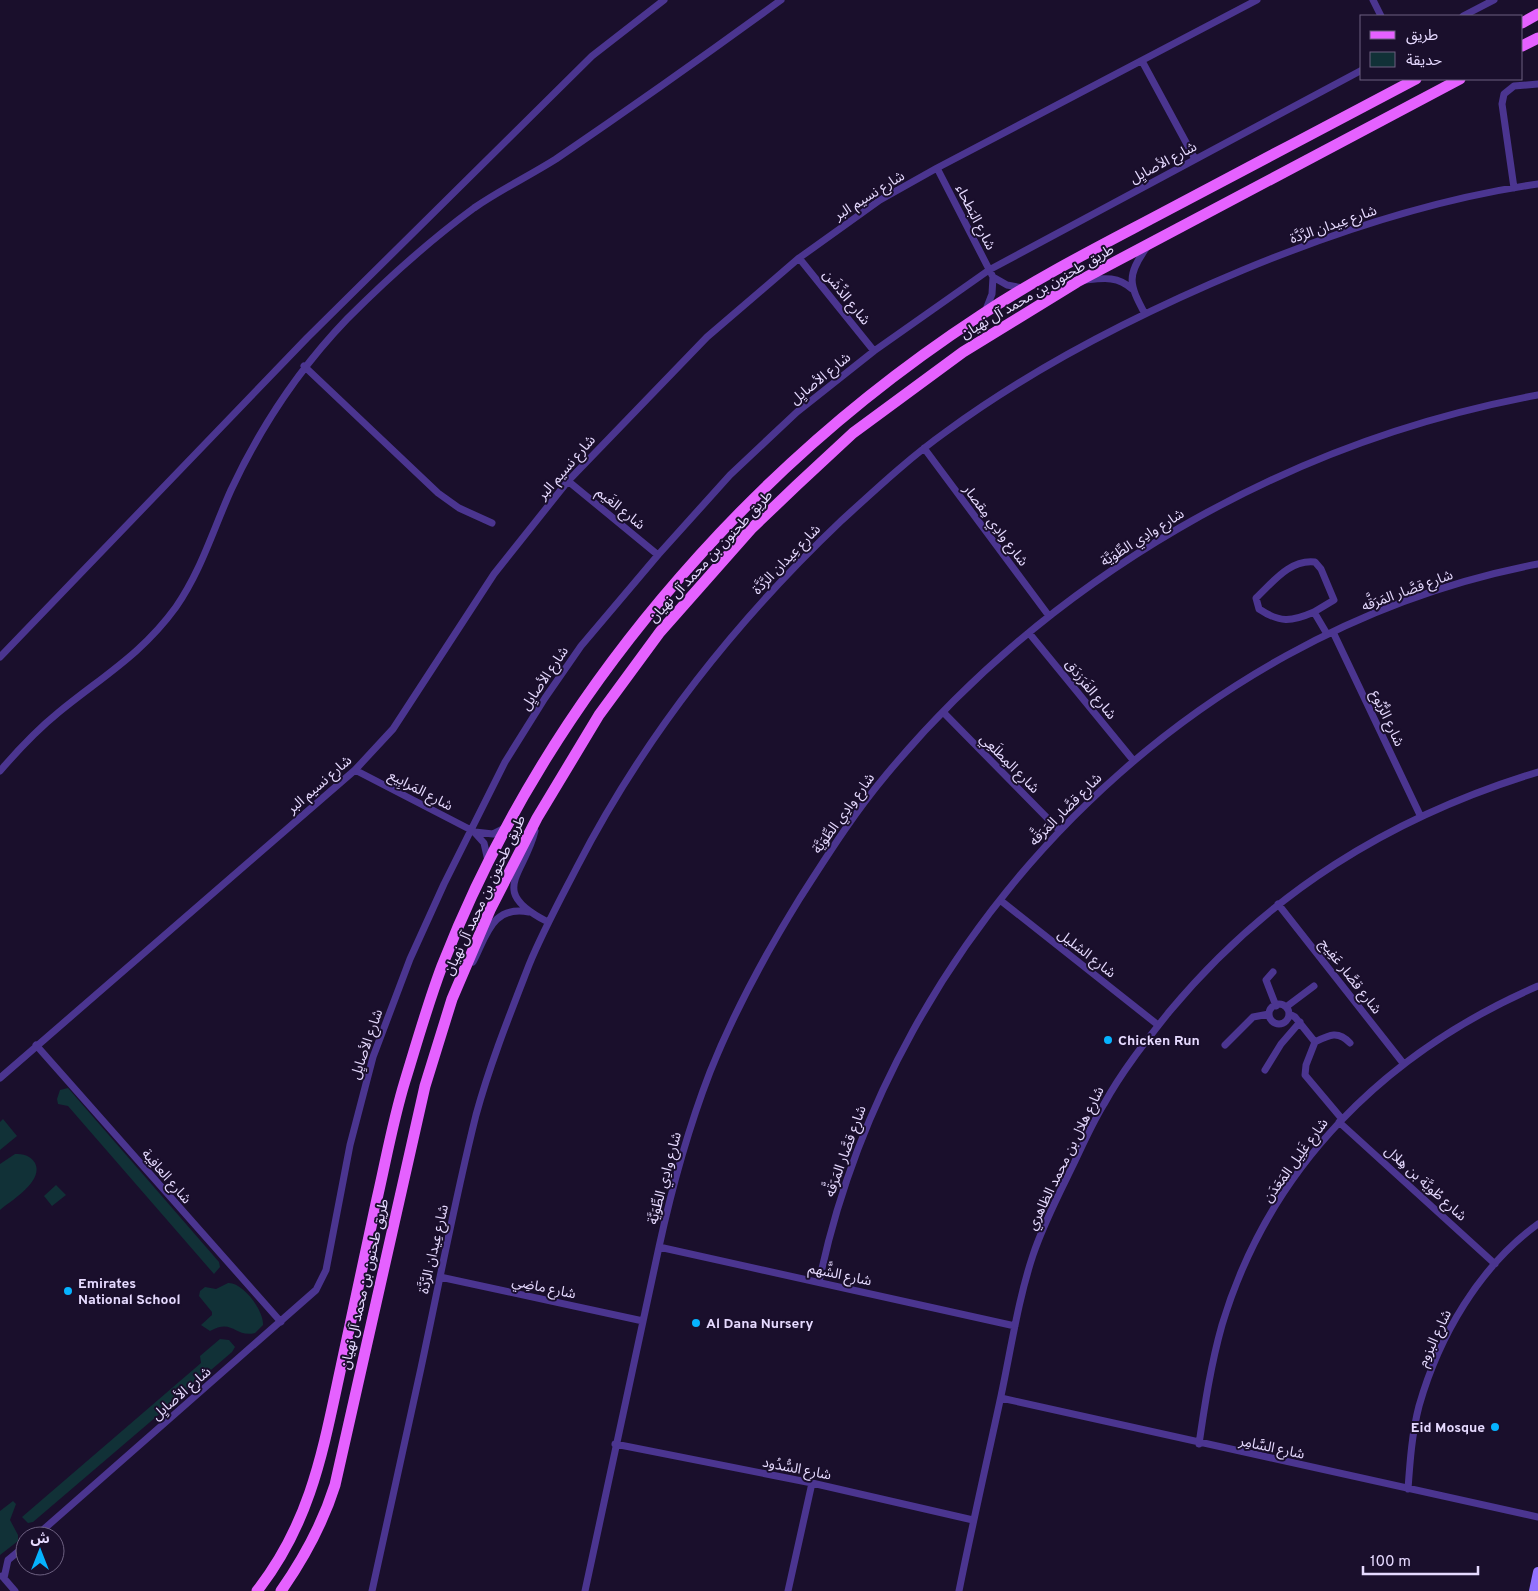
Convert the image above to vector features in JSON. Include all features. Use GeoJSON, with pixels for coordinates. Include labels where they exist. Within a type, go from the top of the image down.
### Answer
{"type":"FeatureCollection","features":[{"type":"Feature","properties":{"kind":"main road"},"geometry":{"type":"LineString","coordinates":[[1523,22],[1538,14]]}},
{"type":"Feature","properties":{"kind":"main road"},"geometry":{"type":"LineString","coordinates":[[1523,46],[1538,38]]}},
{"type":"Feature","properties":{"kind":"main road","name":"طريق طحنون بن محمد آل نهيان"},"geometry":{"type":"LineString","coordinates":[[257,1591],[288,1546],[315,1483],[401,1092],[443,965],[488,864],[509,824],[558,742],[614,656],[735,517],[838,420],[890,378],[984,312],[1091,250],[1414,80]]}},
{"type":"Feature","properties":{"kind":"main road","name":"طريق طحنون بن محمد آل نهيان"},"geometry":{"type":"LineString","coordinates":[[281,1591],[298,1567],[314,1537],[334,1485],[425,1086],[452,999],[490,910],[537,818],[599,715],[650,646],[697,588],[751,529],[853,433],[910,389],[1016,318],[1077,282],[1458,80]]}},
{"type":"Feature","properties":{"kind":"street"},"geometry":{"type":"LineString","coordinates":[[0,657],[302,343],[578,69],[599,50],[664,0]]}},
{"type":"Feature","properties":{"kind":"street"},"geometry":{"type":"LineString","coordinates":[[0,771],[48,722],[121,666],[146,643],[168,618],[187,590],[203,560],[230,493],[255,443],[304,366],[350,317],[421,251],[464,216],[587,138],[781,0]]}},
{"type":"Feature","properties":{"kind":"street","name":"شارع نسيم البر"},"geometry":{"type":"LineString","coordinates":[[0,1078],[355,770],[393,728],[494,574],[568,480],[707,336],[800,258],[880,200],[1257,0]]}},
{"type":"Feature","properties":{"kind":"street"},"geometry":{"type":"LineString","coordinates":[[1372,0],[1380,15]]}},
{"type":"Feature","properties":{"kind":"street"},"geometry":{"type":"LineString","coordinates":[[1465,15],[1494,0]]}},
{"type":"Feature","properties":{"kind":"street"},"geometry":{"type":"LineString","coordinates":[[1142,60],[1195,159]]}},
{"type":"Feature","properties":{"kind":"street","name":"شارع الأصايِل"},"geometry":{"type":"LineString","coordinates":[[47,1526],[316,1290],[326,1270],[350,1145],[373,1057],[410,959],[505,762],[545,698],[581,646],[711,494],[798,412],[874,351],[991,273],[1195,159],[1360,71]]}},
{"type":"Feature","properties":{"kind":"street"},"geometry":{"type":"LineString","coordinates":[[1514,188],[1502,104],[1504,94],[1514,86],[1538,84]]}},
{"type":"Feature","properties":{"kind":"street","name":"شارع البَطحاء"},"geometry":{"type":"LineString","coordinates":[[938,168],[991,273]]}},
{"type":"Feature","properties":{"kind":"street","name":"شارع عِيدان الرَّدَّة"},"geometry":{"type":"LineString","coordinates":[[372,1591],[440,1277],[486,1081],[531,961],[548,922],[598,826],[630,774],[721,648],[810,551],[879,485],[924,448],[983,406],[1046,366],[1145,314],[1272,258],[1343,232],[1514,188],[1538,184]]}},
{"type":"Feature","properties":{"kind":"street"},"geometry":{"type":"LineString","coordinates":[[1132,290],[1133,269],[1150,243]]}},
{"type":"Feature","properties":{"kind":"street","name":"شارع الدِّشَن"},"geometry":{"type":"LineString","coordinates":[[800,258],[874,351]]}},
{"type":"Feature","properties":{"kind":"street"},"geometry":{"type":"LineString","coordinates":[[991,273],[1007,285],[1025,288]]}},
{"type":"Feature","properties":{"kind":"street"},"geometry":{"type":"LineString","coordinates":[[984,312],[992,294],[991,273]]}},
{"type":"Feature","properties":{"kind":"street"},"geometry":{"type":"LineString","coordinates":[[1077,282],[1109,278],[1122,282],[1132,290],[1145,314]]}},
{"type":"Feature","properties":{"kind":"street"},"geometry":{"type":"LineString","coordinates":[[304,366],[438,493],[459,508],[492,523]]}},
{"type":"Feature","properties":{"kind":"street","name":"شارع وادِي الطِّوَيَّة"},"geometry":{"type":"LineString","coordinates":[[585,1591],[615,1444],[670,1198],[695,1113],[712,1068],[757,972],[834,844],[886,775],[944,713],[1029,633],[1074,596],[1164,537],[1238,495],[1291,470],[1384,435],[1455,414],[1538,395]]}},
{"type":"Feature","properties":{"kind":"street","name":"شارع وادِي مِقصار"},"geometry":{"type":"LineString","coordinates":[[924,448],[1049,616]]}},
{"type":"Feature","properties":{"kind":"street","name":"شارع الغَيم"},"geometry":{"type":"LineString","coordinates":[[568,480],[658,555]]}},
{"type":"Feature","properties":{"kind":"street"},"geometry":{"type":"LineString","coordinates":[[1305,561],[1316,562],[1321,569],[1334,600],[1314,612],[1295,620],[1272,618],[1259,609],[1256,598],[1281,573],[1305,561]]}},
{"type":"Feature","properties":{"kind":"street","name":"شارع قصَّار المَرَقَّه"},"geometry":{"type":"LineString","coordinates":[[818,1282],[846,1180],[860,1140],[916,1024],[948,972],[1000,900],[1059,830],[1133,760],[1208,703],[1330,633],[1437,591],[1479,578],[1538,564]]}},
{"type":"Feature","properties":{"kind":"street","name":"شارع الرُّبُوع"},"geometry":{"type":"LineString","coordinates":[[1314,612],[1330,633],[1420,815]]}},
{"type":"Feature","properties":{"kind":"street","name":"شارع الفَرَزدَق"},"geometry":{"type":"LineString","coordinates":[[1029,633],[1133,760]]}},
{"type":"Feature","properties":{"kind":"street","name":"شارع المِطلَعِي"},"geometry":{"type":"LineString","coordinates":[[944,713],[1059,830]]}},
{"type":"Feature","properties":{"kind":"street","name":"شارع المَرابِيع"},"geometry":{"type":"LineString","coordinates":[[355,770],[473,831]]}},
{"type":"Feature","properties":{"kind":"street","name":"شارع هلال بن محمد الظاهري"},"geometry":{"type":"LineString","coordinates":[[959,1591],[1015,1326],[1032,1258],[1052,1206],[1104,1102],[1158,1025],[1193,983],[1278,904],[1352,853],[1420,815],[1473,794],[1538,772]]}},
{"type":"Feature","properties":{"kind":"street"},"geometry":{"type":"LineString","coordinates":[[537,818],[534,835],[514,885],[518,901],[529,912],[548,922]]}},
{"type":"Feature","properties":{"kind":"street"},"geometry":{"type":"LineString","coordinates":[[473,831],[493,834],[509,824]]}},
{"type":"Feature","properties":{"kind":"street"},"geometry":{"type":"LineString","coordinates":[[473,831],[487,850],[488,864]]}},
{"type":"Feature","properties":{"kind":"street","name":"شارع الشليل"},"geometry":{"type":"LineString","coordinates":[[1000,900],[1158,1025]]}},
{"type":"Feature","properties":{"kind":"street","name":"شارع قصَّار عَفِيج"},"geometry":{"type":"LineString","coordinates":[[1278,904],[1403,1063]]}},
{"type":"Feature","properties":{"kind":"street"},"geometry":{"type":"LineString","coordinates":[[452,999],[462,986],[497,918],[514,910],[529,912]]}},
{"type":"Feature","properties":{"kind":"street"},"geometry":{"type":"LineString","coordinates":[[1273,972],[1266,980],[1276,1006],[1288,1011],[1300,1022],[1315,1042],[1330,1034],[1338,1034],[1350,1043]]}},
{"type":"Feature","properties":{"kind":"street"},"geometry":{"type":"LineString","coordinates":[[1269,1014],[1272,1021],[1277,1024],[1287,1020],[1288,1011],[1314,986]]}},
{"type":"Feature","properties":{"kind":"street","name":"شارع غَلِيل المَعَدَن"},"geometry":{"type":"LineString","coordinates":[[1199,1444],[1213,1361],[1223,1323],[1244,1269],[1270,1216],[1290,1183],[1341,1120],[1403,1063],[1444,1035],[1504,1001],[1538,986]]}},
{"type":"Feature","properties":{"kind":"street"},"geometry":{"type":"LineString","coordinates":[[1225,1045],[1253,1017],[1269,1014],[1276,1006]]}},
{"type":"Feature","properties":{"kind":"street"},"geometry":{"type":"LineString","coordinates":[[1265,1070],[1281,1044],[1300,1022]]}},
{"type":"Feature","properties":{"kind":"street","name":"شارع طُويَّة بن هِلال"},"geometry":{"type":"LineString","coordinates":[[1315,1042],[1306,1065],[1306,1075],[1341,1120],[1495,1264]]}},
{"type":"Feature","properties":{"kind":"street","name":"شارع العافِية"},"geometry":{"type":"LineString","coordinates":[[36,1046],[281,1322]]}},
{"type":"Feature","properties":{"kind":"street","name":"شارع البزوم"},"geometry":{"type":"LineString","coordinates":[[1408,1489],[1419,1407],[1451,1326],[1475,1289],[1495,1264],[1538,1224]]}},
{"type":"Feature","properties":{"kind":"street","name":"شارع الشَّهم"},"geometry":{"type":"LineString","coordinates":[[659,1247],[1015,1326]]}},
{"type":"Feature","properties":{"kind":"street","name":"شارع ماضِي"},"geometry":{"type":"LineString","coordinates":[[440,1277],[643,1321]]}},
{"type":"Feature","properties":{"kind":"street","name":"شارع السَّامِر"},"geometry":{"type":"LineString","coordinates":[[1001,1398],[1199,1444],[1538,1517]]}},
{"type":"Feature","properties":{"kind":"street","name":"شارع السُّدُود"},"geometry":{"type":"LineString","coordinates":[[615,1444],[812,1483],[973,1520]]}},
{"type":"Feature","properties":{"kind":"street"},"geometry":{"type":"LineString","coordinates":[[788,1591],[812,1483]]}},
{"type":"Feature","properties":{"kind":"street"},"geometry":{"type":"LineString","coordinates":[[15,1553],[4,1560],[2,1576],[15,1591]]}},
{"type":"Feature","properties":{"kind":"street"},"geometry":{"type":"LineString","coordinates":[[1534,1591],[1538,1572]]}},
{"type":"Feature","properties":{"kind":"green space"},"geometry":{"type":"Polygon","coordinates":[[[68,1088],[219,1262],[220,1267],[214,1274],[68,1106],[58,1104],[57,1099],[60,1090],[68,1088]]]}},
{"type":"Feature","properties":{"kind":"green space"},"geometry":{"type":"Polygon","coordinates":[[[3,1119],[17,1136],[0,1150],[0,1122],[3,1119]]]}},
{"type":"Feature","properties":{"kind":"green space"},"geometry":{"type":"Polygon","coordinates":[[[15,1154],[31,1158],[37,1170],[35,1177],[25,1190],[0,1210],[0,1164],[15,1154]]]}},
{"type":"Feature","properties":{"kind":"green space"},"geometry":{"type":"Polygon","coordinates":[[[56,1185],[66,1195],[52,1206],[44,1196],[56,1185]]]}},
{"type":"Feature","properties":{"kind":"green space"},"geometry":{"type":"Polygon","coordinates":[[[228,1283],[240,1287],[246,1292],[260,1312],[263,1325],[255,1333],[243,1333],[229,1327],[210,1331],[201,1325],[212,1315],[212,1312],[199,1296],[200,1291],[205,1287],[216,1289],[228,1283]]]}},
{"type":"Feature","properties":{"kind":"green space"},"geometry":{"type":"Polygon","coordinates":[[[220,1339],[229,1340],[235,1347],[232,1352],[33,1522],[28,1523],[22,1517],[201,1363],[200,1356],[220,1339]]]}},
{"type":"Feature","properties":{"kind":"green space"},"geometry":{"type":"Polygon","coordinates":[[[13,1501],[16,1504],[10,1520],[15,1529],[15,1543],[0,1555],[0,1511],[13,1501]]]}},
{"type":"Feature","properties":{"kind":"place","name":"Chicken Run"},"geometry":{"type":"Point","coordinates":[1108,1040]}},
{"type":"Feature","properties":{"kind":"place","name":"Emirates National School"},"geometry":{"type":"Point","coordinates":[68,1291]}},
{"type":"Feature","properties":{"kind":"place","name":"Al Dana Nursery"},"geometry":{"type":"Point","coordinates":[696,1323]}},
{"type":"Feature","properties":{"kind":"place","name":"Eid Mosque"},"geometry":{"type":"Point","coordinates":[1495,1427]}}]}
